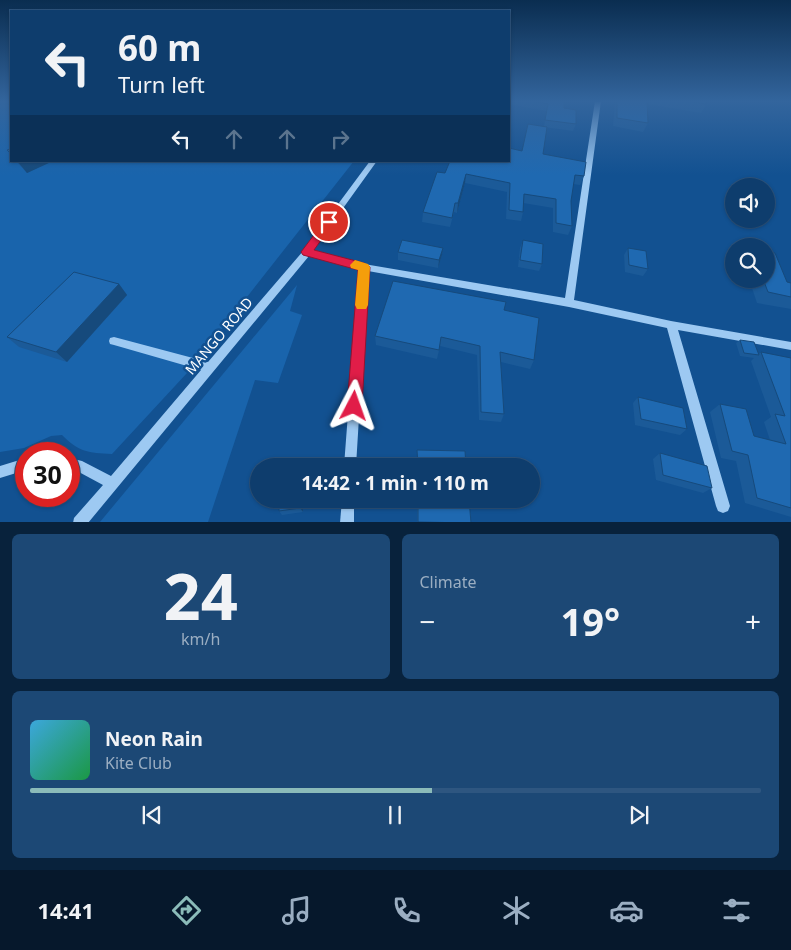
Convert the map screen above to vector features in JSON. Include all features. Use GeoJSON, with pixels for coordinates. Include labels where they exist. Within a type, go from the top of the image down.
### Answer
{"type":"FeatureCollection","features":[{"type":"Feature","properties":{"kind":"street"},"geometry":{"type":"LineString","coordinates":[[569,303],[595,125]]}},
{"type":"Feature","properties":{"kind":"street","name":"MANGO ROAD"},"geometry":{"type":"LineString","coordinates":[[79,522],[307,252],[373,162]]}},
{"type":"Feature","properties":{"kind":"street"},"geometry":{"type":"LineString","coordinates":[[307,252],[364,267],[569,303],[671,325],[791,346]]}},
{"type":"Feature","properties":{"kind":"street"},"geometry":{"type":"LineString","coordinates":[[351,458],[364,267]]}},
{"type":"Feature","properties":{"kind":"street"},"geometry":{"type":"LineString","coordinates":[[671,325],[723,506]]}},
{"type":"Feature","properties":{"kind":"street"},"geometry":{"type":"LineString","coordinates":[[114,341],[210,368]]}},
{"type":"Feature","properties":{"kind":"street"},"geometry":{"type":"LineString","coordinates":[[80,466],[113,484]]}},
{"type":"Feature","properties":{"kind":"street"},"geometry":{"type":"LineString","coordinates":[[0,472],[15,467]]}},
{"type":"Feature","properties":{"kind":"street"},"geometry":{"type":"LineString","coordinates":[[347,522],[348,508]]}},
{"type":"Feature","properties":{"kind":"shaded area"},"geometry":{"type":"Polygon","coordinates":[[[0,125],[10,125],[10,162],[353,162],[187,373],[112,454],[84,450],[80,448],[80,442],[70,442],[62,435],[51,436],[38,442],[15,442],[15,450],[0,452],[0,125]]]}},
{"type":"Feature","properties":{"kind":"shaded area"},"geometry":{"type":"Polygon","coordinates":[[[297,285],[290,311],[302,315],[278,383],[255,380],[208,522],[100,522],[297,285]]]}},
{"type":"Feature","properties":{"kind":"building"},"geometry":{"type":"Polygon","coordinates":[[[528,125],[547,127],[543,154],[586,162],[584,176],[575,175],[571,201],[572,226],[556,223],[556,199],[524,194],[523,212],[509,210],[510,183],[466,174],[458,203],[455,203],[452,218],[423,212],[437,172],[445,173],[450,162],[510,162],[510,148],[522,151],[528,125]]]}},
{"type":"Feature","properties":{"kind":"building"},"geometry":{"type":"Polygon","coordinates":[[[402,240],[443,248],[439,260],[398,252],[402,240]]]}},
{"type":"Feature","properties":{"kind":"building"},"geometry":{"type":"Polygon","coordinates":[[[523,240],[543,244],[542,264],[520,260],[523,240]]]}},
{"type":"Feature","properties":{"kind":"building"},"geometry":{"type":"Polygon","coordinates":[[[628,248],[646,251],[648,269],[629,265],[628,248]]]}},
{"type":"Feature","properties":{"kind":"building"},"geometry":{"type":"Polygon","coordinates":[[[775,253],[787,282],[791,283],[791,297],[768,292],[766,288],[775,288],[775,253]]]}},
{"type":"Feature","properties":{"kind":"building"},"geometry":{"type":"Polygon","coordinates":[[[74,272],[119,284],[56,352],[7,337],[74,272]]]}},
{"type":"Feature","properties":{"kind":"building"},"geometry":{"type":"Polygon","coordinates":[[[393,281],[506,302],[504,310],[539,318],[534,360],[500,352],[504,414],[481,412],[480,346],[441,337],[439,350],[375,336],[393,281]]]}},
{"type":"Feature","properties":{"kind":"building"},"geometry":{"type":"Polygon","coordinates":[[[740,340],[754,342],[759,355],[744,353],[740,340]]]}},
{"type":"Feature","properties":{"kind":"building"},"geometry":{"type":"Polygon","coordinates":[[[761,352],[791,358],[791,508],[757,498],[748,455],[732,451],[720,404],[746,409],[754,436],[786,444],[775,414],[785,416],[761,352]]]}},
{"type":"Feature","properties":{"kind":"building"},"geometry":{"type":"Polygon","coordinates":[[[638,397],[683,408],[687,429],[641,419],[638,397]]]}},
{"type":"Feature","properties":{"kind":"building"},"geometry":{"type":"Polygon","coordinates":[[[417,450],[465,451],[465,458],[418,458],[417,450]]]}},
{"type":"Feature","properties":{"kind":"building"},"geometry":{"type":"Polygon","coordinates":[[[660,453],[707,466],[712,488],[663,475],[660,453]]]}},
{"type":"Feature","properties":{"kind":"building"},"geometry":{"type":"Polygon","coordinates":[[[279,508],[300,508],[279,511],[279,508]]]}},
{"type":"Feature","properties":{"kind":"building"},"geometry":{"type":"Polygon","coordinates":[[[418,508],[470,508],[471,522],[418,522],[418,508]]]}},
{"type":"Feature","properties":{"kind":"slow traffic"},"geometry":{"type":"LineString","coordinates":[[355,265],[364,267],[361,305]]}},
{"type":"Feature","properties":{"kind":"route"},"geometry":{"type":"LineString","coordinates":[[329,222],[307,252],[364,267],[354,406]]}}]}
